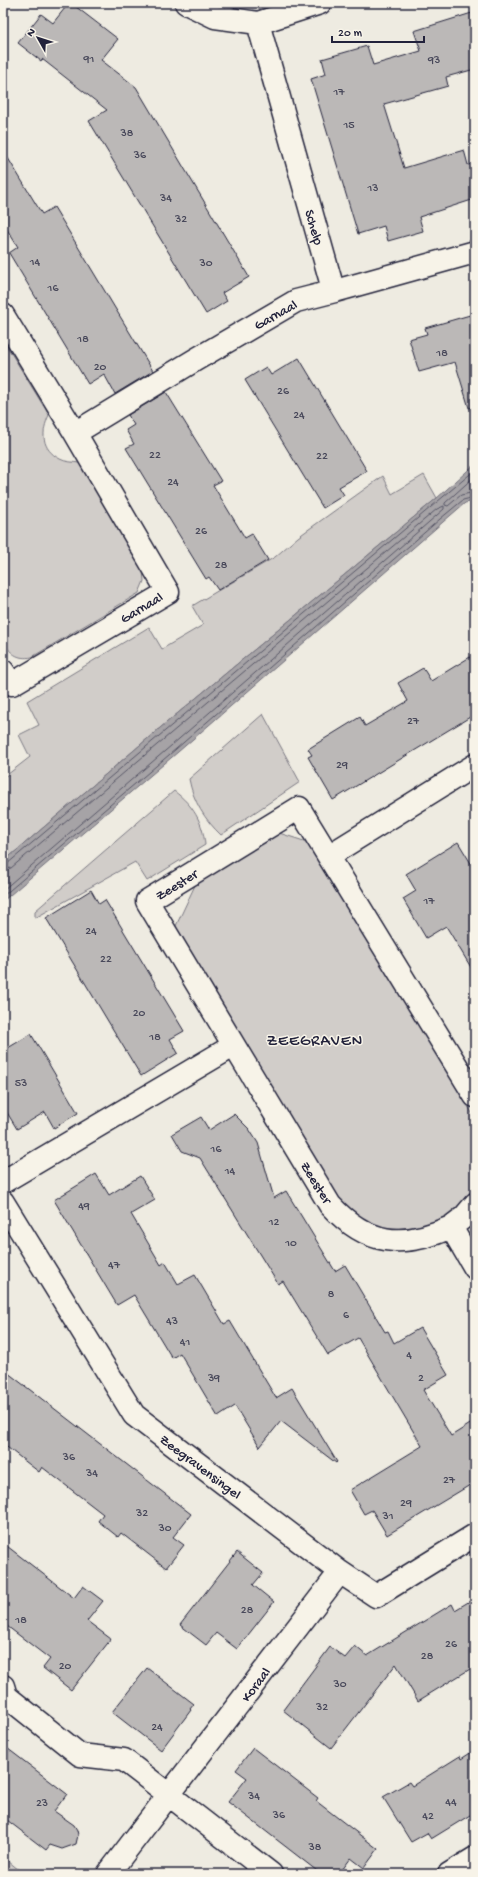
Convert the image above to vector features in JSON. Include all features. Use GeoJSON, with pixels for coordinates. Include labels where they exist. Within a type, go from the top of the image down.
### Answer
{"type":"FeatureCollection","features":[{"type":"Feature","properties":{"kind":"street"},"geometry":{"type":"LineString","coordinates":[[186,3],[215,17],[258,23],[320,3]]}},
{"type":"Feature","properties":{"kind":"street","name":"Schelp"},"geometry":{"type":"LineString","coordinates":[[258,23],[335,291]]}},
{"type":"Feature","properties":{"kind":"street"},"geometry":{"type":"LineString","coordinates":[[335,291],[475,252]]}},
{"type":"Feature","properties":{"kind":"street","name":"Garnaal"},"geometry":{"type":"LineString","coordinates":[[75,433],[296,301],[335,291]]}},
{"type":"Feature","properties":{"kind":"street","name":"Garnaal"},"geometry":{"type":"LineString","coordinates":[[3,316],[75,433],[168,592],[12,684],[3,671]]}},
{"type":"Feature","properties":{"kind":"street"},"geometry":{"type":"LineString","coordinates":[[330,855],[475,765]]}},
{"type":"Feature","properties":{"kind":"street","name":"Zeester"},"geometry":{"type":"LineString","coordinates":[[475,1096],[330,855],[299,808],[147,901],[330,1205],[343,1219],[358,1229],[375,1237],[394,1241],[412,1240],[431,1236],[451,1228],[464,1217],[475,1204]]}},
{"type":"Feature","properties":{"kind":"street"},"geometry":{"type":"LineString","coordinates":[[3,1182],[233,1046]]}},
{"type":"Feature","properties":{"kind":"street","name":"Zeegravensingel"},"geometry":{"type":"LineString","coordinates":[[3,1202],[134,1415],[340,1572],[376,1596],[475,1535]]}},
{"type":"Feature","properties":{"kind":"street"},"geometry":{"type":"LineString","coordinates":[[451,1228],[475,1268]]}},
{"type":"Feature","properties":{"kind":"street","name":"Koraal"},"geometry":{"type":"LineString","coordinates":[[108,1874],[170,1796],[340,1572]]}},
{"type":"Feature","properties":{"kind":"street"},"geometry":{"type":"LineString","coordinates":[[3,1686],[6,1696],[80,1755],[124,1760],[271,1874]]}},
{"type":"Feature","properties":{"kind":"street"},"geometry":{"type":"LineString","coordinates":[[449,1874],[475,1858]]}},
{"type":"Feature","properties":{"kind":"shaded area"},"geometry":{"type":"Polygon","coordinates":[[[3,340],[49,415],[46,421],[44,434],[46,445],[54,455],[60,459],[79,463],[143,571],[144,581],[139,593],[32,657],[27,658],[14,655],[3,641],[3,340]]]}},
{"type":"Feature","properties":{"kind":"shaded area"},"geometry":{"type":"Polygon","coordinates":[[[424,475],[437,498],[160,728],[3,862],[3,778],[30,757],[19,735],[39,725],[27,701],[149,627],[162,649],[203,625],[192,606],[275,557],[298,537],[383,476],[392,494],[424,475]]]}},
{"type":"Feature","properties":{"kind":"shaded area"},"geometry":{"type":"Polygon","coordinates":[[[263,714],[300,782],[221,835],[200,810],[193,795],[189,779],[263,714]]]}},
{"type":"Feature","properties":{"kind":"shaded area"},"geometry":{"type":"Polygon","coordinates":[[[174,791],[192,808],[202,829],[205,845],[147,881],[135,862],[35,918],[35,911],[174,791]]]}},
{"type":"Feature","properties":{"kind":"shaded area"},"geometry":{"type":"Polygon","coordinates":[[[276,832],[310,843],[475,1118],[475,1182],[468,1196],[448,1219],[412,1230],[379,1228],[365,1222],[343,1205],[175,928],[197,881],[276,832]]]}},
{"type":"Feature","properties":{"kind":"shaded area"},"geometry":{"type":"Polygon","coordinates":[[[3,1857],[24,1874],[3,1874],[3,1857]]]}},
{"type":"Feature","properties":{"kind":"water"},"geometry":{"type":"Polygon","coordinates":[[[475,464],[475,501],[465,503],[178,752],[3,901],[3,862],[160,728],[437,498],[475,464]]]}},
{"type":"Feature","properties":{"kind":"building"},"geometry":{"type":"Polygon","coordinates":[[[69,3],[118,39],[101,60],[136,87],[249,277],[222,293],[227,301],[206,314],[89,121],[107,110],[42,59],[41,61],[18,43],[41,14],[53,23],[69,3]]]}},
{"type":"Feature","properties":{"kind":"building"},"geometry":{"type":"Polygon","coordinates":[[[475,12],[475,69],[446,77],[448,86],[384,104],[404,168],[464,150],[468,165],[475,163],[475,199],[419,217],[423,231],[388,241],[384,226],[358,234],[311,79],[326,74],[322,59],[367,46],[373,65],[421,51],[414,31],[475,12]]]}},
{"type":"Feature","properties":{"kind":"building"},"geometry":{"type":"Polygon","coordinates":[[[3,150],[42,214],[54,207],[153,371],[115,394],[104,374],[88,384],[9,253],[18,247],[3,223],[3,150]]]}},
{"type":"Feature","properties":{"kind":"building"},"geometry":{"type":"Polygon","coordinates":[[[470,315],[475,332],[475,407],[469,408],[455,362],[419,372],[409,339],[427,334],[425,328],[470,315]]]}},
{"type":"Feature","properties":{"kind":"building"},"geometry":{"type":"Polygon","coordinates":[[[299,358],[367,471],[339,487],[344,495],[323,508],[245,380],[266,367],[271,375],[299,358]]]}},
{"type":"Feature","properties":{"kind":"building"},"geometry":{"type":"Polygon","coordinates":[[[166,392],[221,481],[213,485],[245,538],[252,534],[268,560],[218,590],[209,577],[206,579],[126,448],[134,444],[126,430],[134,425],[128,415],[166,392]]]}},
{"type":"Feature","properties":{"kind":"building"},"geometry":{"type":"Polygon","coordinates":[[[475,654],[475,714],[333,800],[308,757],[312,755],[308,749],[360,717],[365,726],[408,701],[398,683],[423,668],[431,681],[475,654]]]}},
{"type":"Feature","properties":{"kind":"building"},"geometry":{"type":"Polygon","coordinates":[[[458,842],[475,870],[475,974],[446,926],[426,938],[403,899],[416,891],[406,874],[458,842]]]}},
{"type":"Feature","properties":{"kind":"building"},"geometry":{"type":"Polygon","coordinates":[[[91,890],[99,904],[105,900],[184,1031],[170,1039],[178,1053],[141,1076],[46,918],[91,890]]]}},
{"type":"Feature","properties":{"kind":"building"},"geometry":{"type":"Polygon","coordinates":[[[31,1034],[78,1113],[54,1128],[45,1112],[17,1129],[3,1106],[3,1051],[31,1034]]]}},
{"type":"Feature","properties":{"kind":"building"},"geometry":{"type":"Polygon","coordinates":[[[234,1114],[249,1129],[258,1143],[274,1198],[286,1191],[335,1271],[345,1265],[385,1332],[388,1331],[394,1343],[420,1328],[448,1375],[423,1390],[451,1436],[475,1421],[475,1482],[387,1535],[372,1510],[364,1514],[350,1490],[422,1446],[358,1338],[328,1355],[283,1281],[278,1284],[200,1158],[182,1151],[172,1134],[201,1117],[209,1130],[234,1114]]]}},
{"type":"Feature","properties":{"kind":"building"},"geometry":{"type":"Polygon","coordinates":[[[96,1174],[109,1195],[140,1176],[155,1200],[131,1214],[161,1265],[165,1262],[178,1284],[195,1275],[224,1324],[230,1321],[276,1398],[292,1388],[337,1462],[336,1463],[281,1421],[260,1447],[235,1406],[218,1417],[180,1353],[172,1358],[134,1295],[117,1305],[54,1200],[96,1174]]]}},
{"type":"Feature","properties":{"kind":"building"},"geometry":{"type":"Polygon","coordinates":[[[3,1369],[191,1514],[173,1537],[184,1545],[166,1568],[121,1533],[118,1537],[98,1521],[103,1514],[42,1467],[39,1472],[3,1444],[3,1369]]]}},
{"type":"Feature","properties":{"kind":"building"},"geometry":{"type":"Polygon","coordinates":[[[3,1543],[74,1598],[83,1586],[103,1601],[87,1621],[111,1639],[71,1690],[43,1668],[50,1659],[3,1623],[3,1543]]]}},
{"type":"Feature","properties":{"kind":"building"},"geometry":{"type":"Polygon","coordinates":[[[237,1552],[263,1573],[253,1585],[274,1602],[237,1649],[216,1633],[206,1645],[180,1625],[237,1552]]]}},
{"type":"Feature","properties":{"kind":"building"},"geometry":{"type":"Polygon","coordinates":[[[475,1598],[475,1666],[418,1701],[396,1664],[331,1748],[283,1710],[330,1647],[345,1658],[355,1646],[367,1656],[452,1604],[455,1610],[475,1598]]]}},
{"type":"Feature","properties":{"kind":"building"},"geometry":{"type":"Polygon","coordinates":[[[147,1668],[194,1704],[161,1750],[112,1712],[147,1668]]]}},
{"type":"Feature","properties":{"kind":"building"},"geometry":{"type":"Polygon","coordinates":[[[3,1745],[67,1794],[54,1811],[74,1825],[78,1835],[76,1844],[62,1849],[50,1845],[46,1850],[3,1817],[3,1745]]]}},
{"type":"Feature","properties":{"kind":"building"},"geometry":{"type":"Polygon","coordinates":[[[253,1748],[318,1798],[316,1801],[378,1849],[364,1868],[351,1858],[339,1874],[321,1874],[228,1802],[247,1778],[236,1770],[253,1748]]]}},
{"type":"Feature","properties":{"kind":"building"},"geometry":{"type":"Polygon","coordinates":[[[475,1750],[475,1812],[431,1839],[427,1833],[411,1842],[383,1797],[409,1782],[412,1786],[460,1756],[461,1759],[475,1750]]]}},
{"type":"Feature","properties":{"kind":"district","name":"ZEEGRAVEN"},"geometry":{"type":"Point","coordinates":[315,1039]}}]}
